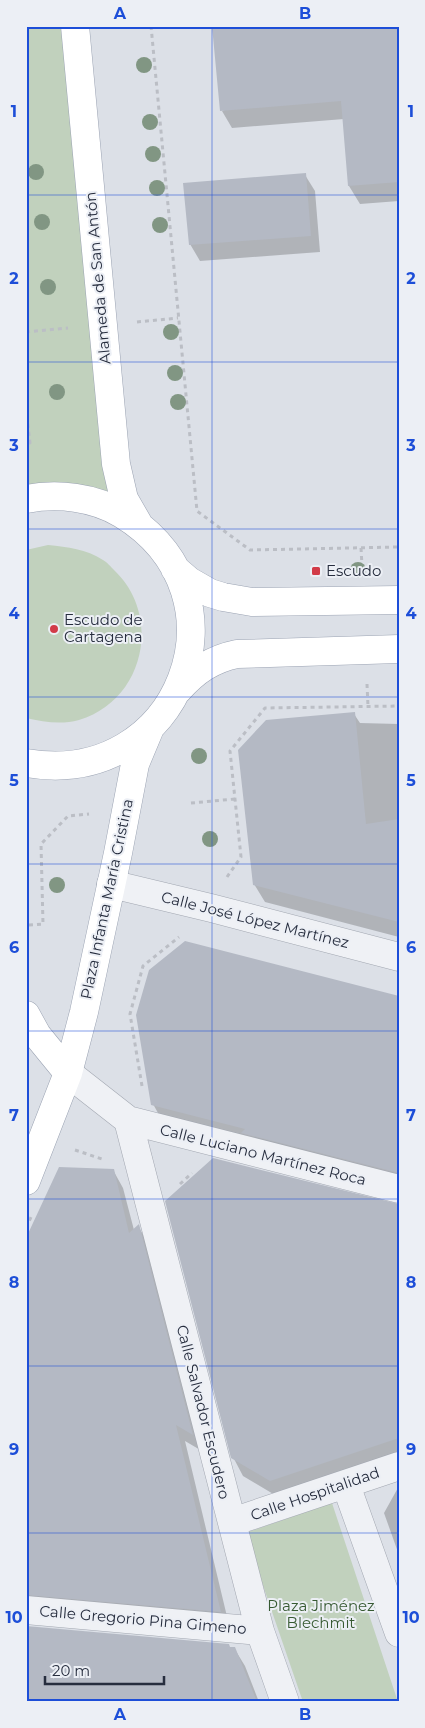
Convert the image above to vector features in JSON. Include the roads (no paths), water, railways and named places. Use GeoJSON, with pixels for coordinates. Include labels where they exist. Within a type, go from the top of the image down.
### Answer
{"type":"FeatureCollection","features":[{"type":"Feature","properties":{"kind":"main road","name":"Alameda de San Antón"},"geometry":{"type":"LineString","coordinates":[[75,26],[116,464],[124,499],[139,525]]}},
{"type":"Feature","properties":{"kind":"main road","name":"Plaza Infanta María Cristina"},"geometry":{"type":"LineString","coordinates":[[26,499],[61,496],[93,501],[117,511],[139,525],[161,548],[181,581],[188,607],[190,634],[186,666],[177,691],[163,713],[151,727],[131,744],[89,762],[57,767],[26,763]]}},
{"type":"Feature","properties":{"kind":"main road"},"geometry":{"type":"LineString","coordinates":[[175,570],[189,581],[210,593],[230,599],[252,602],[399,600]]}},
{"type":"Feature","properties":{"kind":"main road"},"geometry":{"type":"LineString","coordinates":[[177,691],[202,666],[214,660],[237,654],[399,649]]}},
{"type":"Feature","properties":{"kind":"main road","name":"Plaza Infanta María Cristina"},"geometry":{"type":"LineString","coordinates":[[26,1181],[68,1073],[84,1012],[135,764],[151,727]]}},
{"type":"Feature","properties":{"kind":"main road"},"geometry":{"type":"LineString","coordinates":[[26,1015],[37,1035],[68,1073]]}},
{"type":"Feature","properties":{"kind":"street","name":"Calle José López Martínez"},"geometry":{"type":"LineString","coordinates":[[111,884],[399,957]]}},
{"type":"Feature","properties":{"kind":"street"},"geometry":{"type":"LineString","coordinates":[[68,1073],[128,1120]]}},
{"type":"Feature","properties":{"kind":"street","name":"Calle Luciano Martínez Roca"},"geometry":{"type":"LineString","coordinates":[[128,1120],[399,1189]]}},
{"type":"Feature","properties":{"kind":"street","name":"Calle Salvador Escudero"},"geometry":{"type":"LineString","coordinates":[[128,1120],[260,1631],[285,1702]]}},
{"type":"Feature","properties":{"kind":"street","name":"Calle Hospitalidad"},"geometry":{"type":"LineString","coordinates":[[232,1522],[399,1466]]}},
{"type":"Feature","properties":{"kind":"street"},"geometry":{"type":"LineString","coordinates":[[346,1485],[399,1632]]}},
{"type":"Feature","properties":{"kind":"street","name":"Calle Gregorio Pina Gimeno"},"geometry":{"type":"LineString","coordinates":[[26,1610],[260,1631]]}},
{"type":"Feature","properties":{"kind":"place","name":"Escudo"},"geometry":{"type":"Point","coordinates":[316,571]}},
{"type":"Feature","properties":{"kind":"place","name":"Escudo de Cartagena"},"geometry":{"type":"Point","coordinates":[54,629]}},
{"type":"Feature","properties":{"kind":"park label","name":"Plaza Jiménez Blechmit"},"geometry":{"type":"Point","coordinates":[321,1614]}}]}
